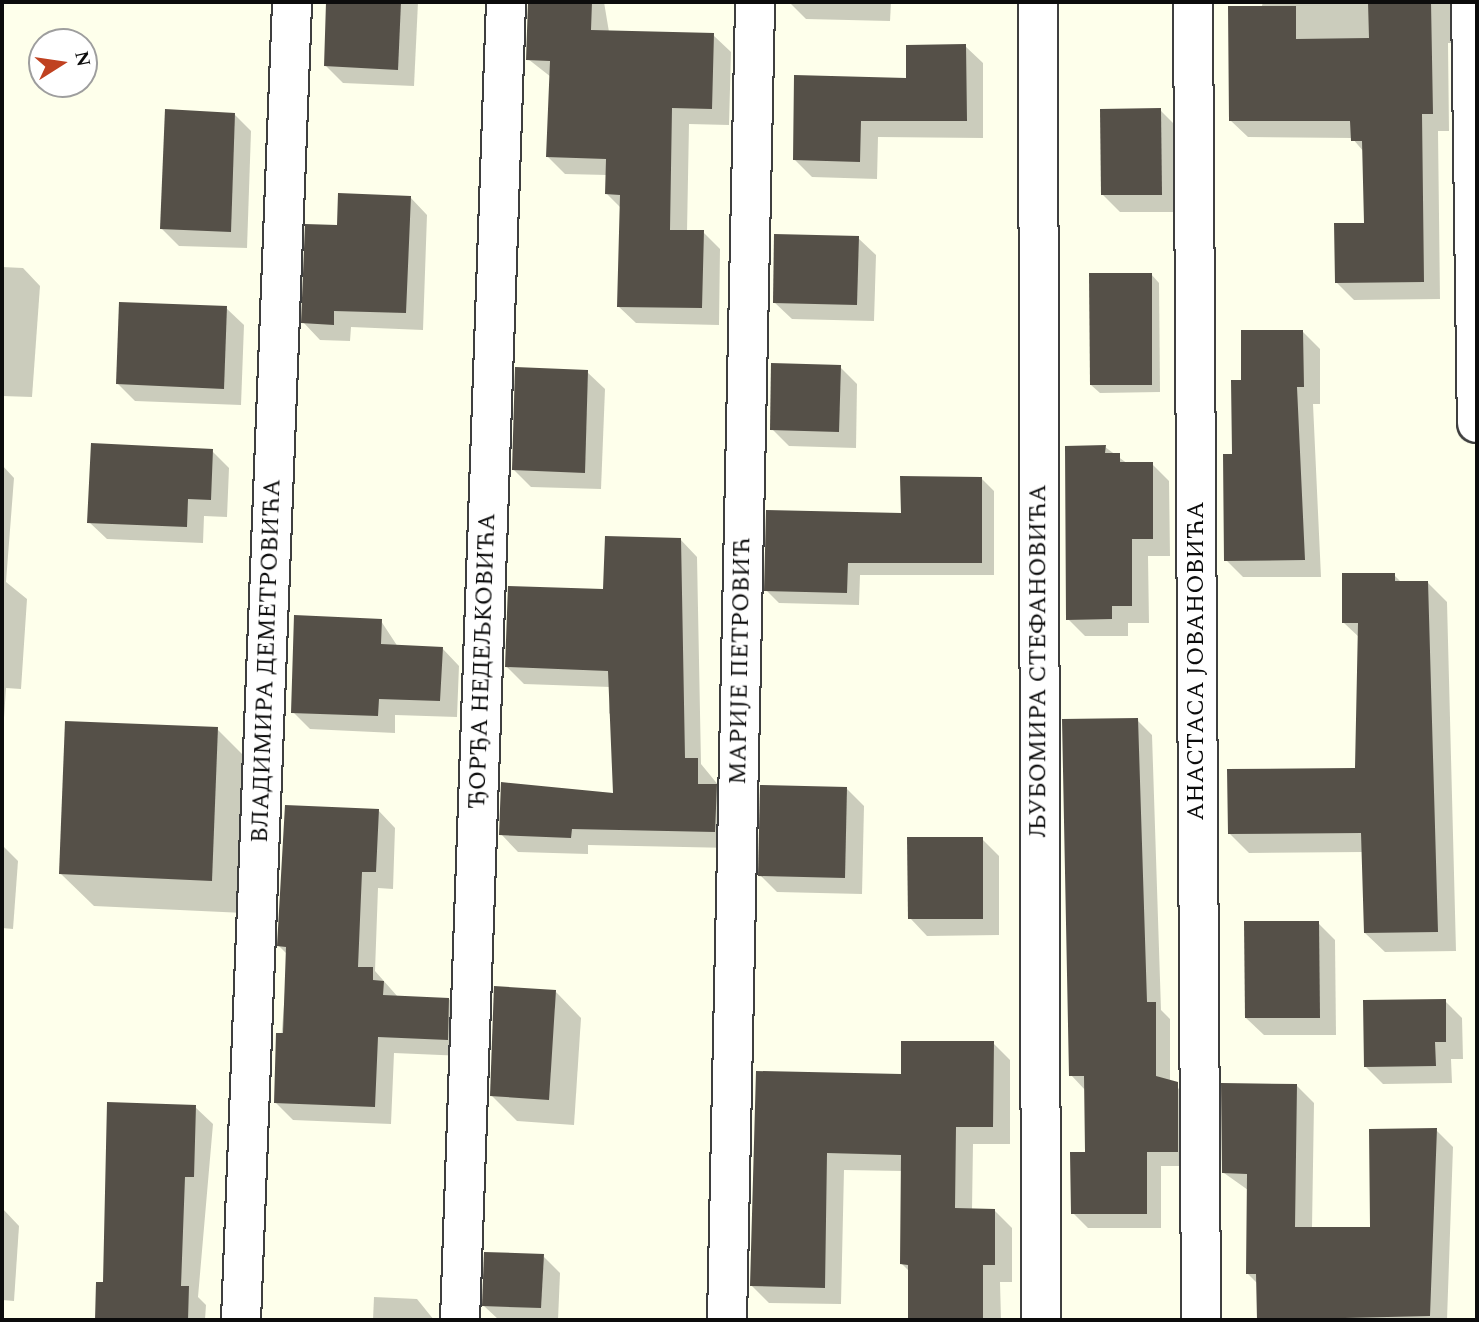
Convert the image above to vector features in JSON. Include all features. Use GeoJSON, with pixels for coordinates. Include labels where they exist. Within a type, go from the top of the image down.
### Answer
{"type":"FeatureCollection","features":[{"type":"Feature","properties":{"kind":"street","name":"ВЛАДИМИРА ДЕМЕТРОВИЋА"},"geometry":{"type":"LineString","coordinates":[[241,1320],[292,2]]}},
{"type":"Feature","properties":{"kind":"street","name":"ЂОРЂА НЕДЕЉКОВИЋА"},"geometry":{"type":"LineString","coordinates":[[460,1320],[506,2]]}},
{"type":"Feature","properties":{"kind":"street","name":"МАРИЈЕ ПЕТРОВИЋ"},"geometry":{"type":"LineString","coordinates":[[727,1320],[755,2]]}},
{"type":"Feature","properties":{"kind":"street","name":"ЉУБОМИРА СТЕФАНОВИЋА"},"geometry":{"type":"LineString","coordinates":[[1038,2],[1041,1320]]}},
{"type":"Feature","properties":{"kind":"street","name":"АНАСТАСА ЈОВАНОВИЋА"},"geometry":{"type":"LineString","coordinates":[[1193,2],[1201,1320]]}},
{"type":"Feature","properties":{"kind":"street"},"geometry":{"type":"LineString","coordinates":[[1471,2],[1477,423]]}},
{"type":"Feature","properties":{"kind":"building"},"geometry":{"type":"Polygon","coordinates":[[[326,2],[401,2],[398,70],[324,66],[326,2]]]}},
{"type":"Feature","properties":{"kind":"building"},"geometry":{"type":"Polygon","coordinates":[[[528,2],[592,2],[591,30],[714,33],[712,109],[672,108],[670,230],[704,230],[702,308],[617,307],[620,195],[605,194],[606,159],[546,157],[550,61],[526,60],[528,2]]]}},
{"type":"Feature","properties":{"kind":"building"},"geometry":{"type":"Polygon","coordinates":[[[1368,2],[1431,2],[1433,114],[1422,114],[1424,282],[1335,283],[1334,223],[1364,223],[1362,141],[1351,141],[1350,121],[1229,121],[1228,6],[1296,6],[1296,39],[1369,38],[1368,2]]]}},
{"type":"Feature","properties":{"kind":"building"},"geometry":{"type":"Polygon","coordinates":[[[966,44],[967,121],[861,121],[860,162],[793,160],[794,75],[906,78],[906,45],[966,44]]]}},
{"type":"Feature","properties":{"kind":"building"},"geometry":{"type":"Polygon","coordinates":[[[1161,108],[1162,195],[1101,195],[1100,109],[1161,108]]]}},
{"type":"Feature","properties":{"kind":"building"},"geometry":{"type":"Polygon","coordinates":[[[165,109],[235,113],[231,232],[160,229],[165,109]]]}},
{"type":"Feature","properties":{"kind":"building"},"geometry":{"type":"Polygon","coordinates":[[[338,193],[411,196],[406,313],[334,311],[334,325],[301,323],[305,224],[337,225],[338,193]]]}},
{"type":"Feature","properties":{"kind":"building"},"geometry":{"type":"Polygon","coordinates":[[[774,234],[859,236],[857,305],[773,303],[774,234]]]}},
{"type":"Feature","properties":{"kind":"building"},"geometry":{"type":"Polygon","coordinates":[[[1089,273],[1152,273],[1152,385],[1090,385],[1089,273]]]}},
{"type":"Feature","properties":{"kind":"building"},"geometry":{"type":"Polygon","coordinates":[[[119,302],[227,306],[224,389],[116,384],[119,302]]]}},
{"type":"Feature","properties":{"kind":"building"},"geometry":{"type":"Polygon","coordinates":[[[1241,330],[1303,330],[1304,387],[1297,387],[1305,560],[1224,561],[1223,454],[1232,454],[1231,380],[1241,380],[1241,330]]]}},
{"type":"Feature","properties":{"kind":"building"},"geometry":{"type":"Polygon","coordinates":[[[771,363],[841,365],[839,432],[770,430],[771,363]]]}},
{"type":"Feature","properties":{"kind":"building"},"geometry":{"type":"Polygon","coordinates":[[[515,367],[588,370],[585,473],[512,470],[515,367]]]}},
{"type":"Feature","properties":{"kind":"building"},"geometry":{"type":"Polygon","coordinates":[[[91,443],[213,449],[211,500],[188,499],[187,527],[87,523],[91,443]]]}},
{"type":"Feature","properties":{"kind":"building"},"geometry":{"type":"Polygon","coordinates":[[[1106,445],[1105,453],[1120,453],[1120,462],[1153,462],[1153,539],[1132,539],[1132,606],[1112,606],[1112,619],[1066,620],[1065,446],[1106,445]]]}},
{"type":"Feature","properties":{"kind":"building"},"geometry":{"type":"Polygon","coordinates":[[[900,476],[982,477],[982,563],[848,563],[847,593],[764,591],[766,510],[901,513],[900,476]]]}},
{"type":"Feature","properties":{"kind":"building"},"geometry":{"type":"Polygon","coordinates":[[[605,536],[681,538],[685,758],[698,758],[698,784],[717,784],[715,832],[572,829],[571,838],[499,835],[501,782],[613,793],[608,671],[505,667],[508,586],[603,589],[605,536]]]}},
{"type":"Feature","properties":{"kind":"building"},"geometry":{"type":"Polygon","coordinates":[[[1342,573],[1395,573],[1395,581],[1428,581],[1438,932],[1364,933],[1361,833],[1228,834],[1227,769],[1355,768],[1358,623],[1342,623],[1342,573]]]}},
{"type":"Feature","properties":{"kind":"building"},"geometry":{"type":"Polygon","coordinates":[[[294,615],[382,619],[381,644],[443,647],[440,701],[379,699],[378,716],[291,713],[294,615]]]}},
{"type":"Feature","properties":{"kind":"building"},"geometry":{"type":"Polygon","coordinates":[[[1138,718],[1147,1002],[1156,1002],[1156,1076],[1178,1082],[1178,1152],[1147,1152],[1147,1214],[1071,1214],[1070,1152],[1085,1152],[1084,1076],[1069,1076],[1062,719],[1138,718]]]}},
{"type":"Feature","properties":{"kind":"building"},"geometry":{"type":"Polygon","coordinates":[[[65,721],[218,727],[212,881],[59,874],[65,721]]]}},
{"type":"Feature","properties":{"kind":"building"},"geometry":{"type":"Polygon","coordinates":[[[760,785],[847,787],[845,878],[758,876],[760,785]]]}},
{"type":"Feature","properties":{"kind":"building"},"geometry":{"type":"Polygon","coordinates":[[[285,805],[379,809],[376,872],[362,872],[358,967],[373,967],[373,980],[384,981],[383,995],[449,998],[448,1040],[378,1037],[375,1107],[274,1103],[276,1033],[283,1033],[286,947],[277,946],[285,805]]]}},
{"type":"Feature","properties":{"kind":"building"},"geometry":{"type":"Polygon","coordinates":[[[907,837],[983,837],[983,919],[908,919],[907,837]]]}},
{"type":"Feature","properties":{"kind":"building"},"geometry":{"type":"Polygon","coordinates":[[[1244,921],[1319,921],[1320,1018],[1245,1018],[1244,921]]]}},
{"type":"Feature","properties":{"kind":"building"},"geometry":{"type":"Polygon","coordinates":[[[494,986],[556,990],[549,1100],[490,1096],[494,986]]]}},
{"type":"Feature","properties":{"kind":"building"},"geometry":{"type":"Polygon","coordinates":[[[1446,999],[1446,1042],[1435,1042],[1436,1066],[1364,1067],[1363,1000],[1446,999]]]}},
{"type":"Feature","properties":{"kind":"building"},"geometry":{"type":"Polygon","coordinates":[[[901,1041],[994,1041],[993,1127],[956,1127],[955,1208],[995,1209],[995,1265],[983,1265],[983,1320],[908,1320],[908,1265],[900,1264],[901,1155],[827,1153],[825,1288],[750,1286],[756,1071],[901,1074],[901,1041]]]}},
{"type":"Feature","properties":{"kind":"building"},"geometry":{"type":"Polygon","coordinates":[[[1221,1083],[1297,1084],[1295,1227],[1370,1227],[1369,1129],[1437,1128],[1430,1316],[1257,1320],[1256,1274],[1246,1274],[1247,1174],[1222,1173],[1221,1083]]]}},
{"type":"Feature","properties":{"kind":"building"},"geometry":{"type":"Polygon","coordinates":[[[107,1102],[196,1105],[194,1177],[185,1177],[181,1286],[189,1286],[188,1320],[95,1320],[96,1282],[103,1282],[107,1102]]]}},
{"type":"Feature","properties":{"kind":"building"},"geometry":{"type":"Polygon","coordinates":[[[484,1252],[544,1254],[541,1308],[482,1306],[484,1252]]]}}]}
